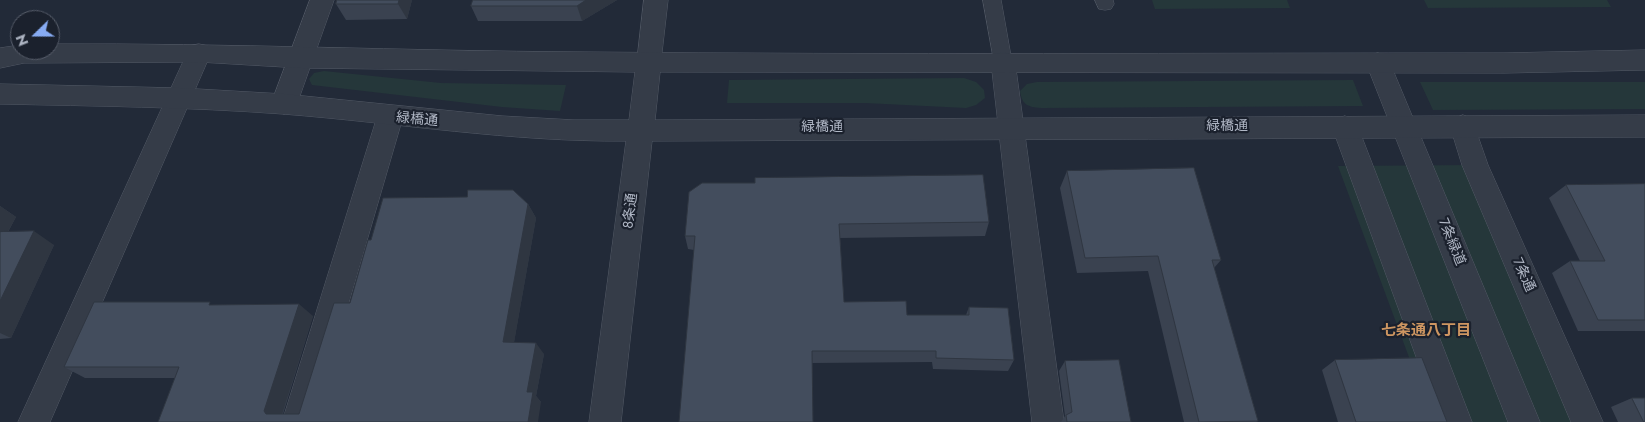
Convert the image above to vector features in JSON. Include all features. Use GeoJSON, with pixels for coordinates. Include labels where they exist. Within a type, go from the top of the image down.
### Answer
{"type":"FeatureCollection","features":[{"type":"Feature","properties":{"kind":"street"},"geometry":{"type":"LineString","coordinates":[[284,104],[322,0]]}},
{"type":"Feature","properties":{"kind":"street","name":"8条通"},"geometry":{"type":"LineString","coordinates":[[605,422],[642,129],[656,0]]}},
{"type":"Feature","properties":{"kind":"street"},"geometry":{"type":"LineString","coordinates":[[34,422],[199,53]]}},
{"type":"Feature","properties":{"kind":"street"},"geometry":{"type":"LineString","coordinates":[[0,58],[24,54],[199,53],[301,58],[649,61],[1378,62],[1645,60]]}},
{"type":"Feature","properties":{"kind":"street"},"geometry":{"type":"LineString","coordinates":[[1003,62],[1048,422]]}},
{"type":"Feature","properties":{"kind":"street","name":"7条緑道"},"geometry":{"type":"LineString","coordinates":[[1378,62],[1524,422]]}},
{"type":"Feature","properties":{"kind":"street","name":"緑橋通"},"geometry":{"type":"LineString","coordinates":[[0,94],[180,98],[284,104],[390,117],[502,127],[574,130],[1645,126]]}},
{"type":"Feature","properties":{"kind":"street"},"geometry":{"type":"LineString","coordinates":[[298,422],[390,117]]}},
{"type":"Feature","properties":{"kind":"street","name":"7条通"},"geometry":{"type":"LineString","coordinates":[[1463,126],[1475,166],[1587,422]]}},
{"type":"Feature","properties":{"kind":"street"},"geometry":{"type":"LineString","coordinates":[[1346,127],[1456,422]]}},
{"type":"Feature","properties":{"kind":"lane"},"geometry":{"type":"LineString","coordinates":[[992,0],[1003,62]]}},
{"type":"Feature","properties":{"kind":"shaded area"},"geometry":{"type":"Polygon","coordinates":[[[1152,0],[1287,0],[1290,8],[1155,9],[1152,0]]]}},
{"type":"Feature","properties":{"kind":"shaded area"},"geometry":{"type":"Polygon","coordinates":[[[1424,0],[1607,0],[1611,7],[1428,8],[1424,0]]]}},
{"type":"Feature","properties":{"kind":"shaded area"},"geometry":{"type":"Polygon","coordinates":[[[324,71],[441,83],[566,85],[560,111],[502,107],[312,85],[309,79],[314,73],[324,71]]]}},
{"type":"Feature","properties":{"kind":"shaded area"},"geometry":{"type":"Polygon","coordinates":[[[964,78],[976,82],[984,90],[985,98],[976,105],[966,108],[865,103],[727,103],[729,80],[964,78]]]}},
{"type":"Feature","properties":{"kind":"shaded area"},"geometry":{"type":"Polygon","coordinates":[[[1353,80],[1363,106],[1041,108],[1026,104],[1022,99],[1020,91],[1027,84],[1037,82],[1353,80]]]}},
{"type":"Feature","properties":{"kind":"shaded area"},"geometry":{"type":"Polygon","coordinates":[[[1420,82],[1645,82],[1645,109],[1433,110],[1420,82]]]}},
{"type":"Feature","properties":{"kind":"shaded area"},"geometry":{"type":"Polygon","coordinates":[[[1475,165],[1589,422],[1433,422],[1338,166],[1475,165]]]}},
{"type":"Feature","properties":{"kind":"building"},"geometry":{"type":"Polygon","coordinates":[[[337,0],[399,0],[398,4],[336,4],[337,0]]]}},
{"type":"Feature","properties":{"kind":"building"},"geometry":{"type":"Polygon","coordinates":[[[473,0],[586,0],[577,6],[471,6],[473,0]]]}},
{"type":"Feature","properties":{"kind":"building"},"geometry":{"type":"Polygon","coordinates":[[[1194,168],[1221,260],[1212,260],[1258,421],[1199,422],[1158,256],[1085,258],[1067,171],[1194,168]]]}},
{"type":"Feature","properties":{"kind":"building"},"geometry":{"type":"Polygon","coordinates":[[[983,175],[989,222],[839,224],[844,302],[906,301],[907,315],[969,315],[969,307],[1008,308],[1014,360],[936,358],[936,351],[812,351],[813,422],[679,422],[695,236],[685,236],[689,192],[702,183],[755,183],[755,178],[983,175]]]}},
{"type":"Feature","properties":{"kind":"building"},"geometry":{"type":"Polygon","coordinates":[[[1645,184],[1645,320],[1598,320],[1570,261],[1605,261],[1566,185],[1645,184]]]}},
{"type":"Feature","properties":{"kind":"building"},"geometry":{"type":"Polygon","coordinates":[[[468,190],[513,190],[528,204],[503,342],[536,343],[527,392],[533,392],[528,422],[158,422],[179,367],[64,367],[94,302],[210,302],[209,305],[299,304],[264,411],[266,414],[299,414],[334,303],[350,303],[368,240],[371,240],[383,198],[467,197],[468,190]]]}},
{"type":"Feature","properties":{"kind":"building"},"geometry":{"type":"Polygon","coordinates":[[[34,231],[0,301],[0,232],[34,231]]]}},
{"type":"Feature","properties":{"kind":"building"},"geometry":{"type":"Polygon","coordinates":[[[1422,358],[1447,422],[1356,422],[1335,360],[1422,358]]]}},
{"type":"Feature","properties":{"kind":"building"},"geometry":{"type":"Polygon","coordinates":[[[1119,360],[1131,422],[1067,422],[1066,415],[1072,412],[1065,361],[1119,360]]]}},
{"type":"Feature","properties":{"kind":"building"},"geometry":{"type":"Polygon","coordinates":[[[1632,398],[1645,398],[1645,422],[1644,422],[1632,398]]]}},
{"type":"Feature","properties":{"kind":"district","name":"七条通八丁目"},"geometry":{"type":"Point","coordinates":[1426,331]}}]}
